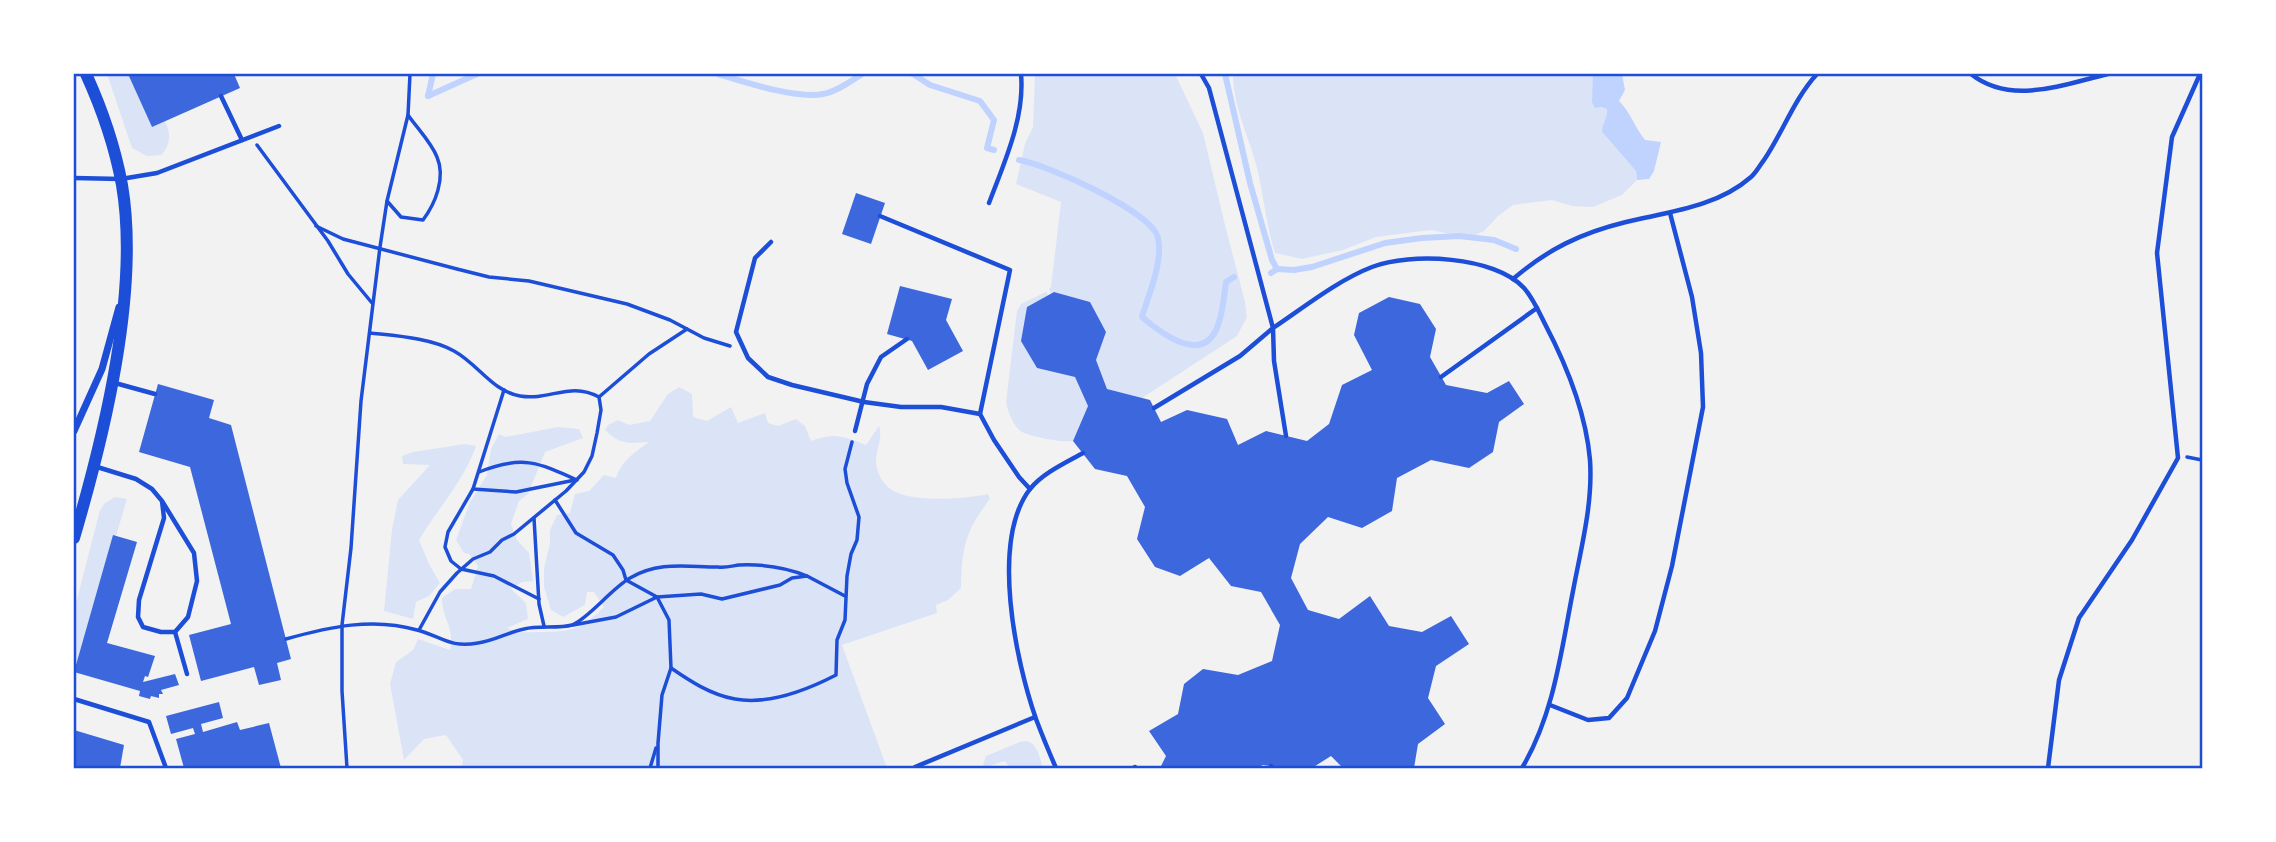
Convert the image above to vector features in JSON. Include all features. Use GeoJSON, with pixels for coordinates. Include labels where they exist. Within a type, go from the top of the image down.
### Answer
{"type":"FeatureCollection","features":[{"type":"Feature","properties":{"kind":"street"},"geometry":{"type":"LineString","coordinates":[[74,538],[111,382],[125,285],[125,217],[121,178],[113,146],[86,74]]}},
{"type":"Feature","properties":{"kind":"street"},"geometry":{"type":"LineString","coordinates":[[74,431],[102,369],[125,285]]}},
{"type":"Feature","properties":{"kind":"lane"},"geometry":{"type":"LineString","coordinates":[[989,203],[1011,143],[1020,109],[1021,74]]}},
{"type":"Feature","properties":{"kind":"lane"},"geometry":{"type":"LineString","coordinates":[[1201,74],[1209,88],[1273,328],[1274,361],[1286,436]]}},
{"type":"Feature","properties":{"kind":"lane"},"geometry":{"type":"LineString","coordinates":[[1513,279],[1546,253],[1568,241],[1625,222],[1697,206],[1752,177],[1770,151],[1807,84],[1817,74]]}},
{"type":"Feature","properties":{"kind":"lane"},"geometry":{"type":"LineString","coordinates":[[1971,74],[1996,87],[2018,91],[2041,90],[2108,74]]}},
{"type":"Feature","properties":{"kind":"lane"},"geometry":{"type":"LineString","coordinates":[[2048,768],[2059,680],[2079,618],[2132,540],[2178,458],[2157,253],[2172,137],[2200,74]]}},
{"type":"Feature","properties":{"kind":"lane"},"geometry":{"type":"LineString","coordinates":[[220,96],[242,141]]}},
{"type":"Feature","properties":{"kind":"lane"},"geometry":{"type":"LineString","coordinates":[[74,178],[121,178],[158,173],[279,126]]}},
{"type":"Feature","properties":{"kind":"lane"},"geometry":{"type":"LineString","coordinates":[[1550,705],[1588,720],[1609,718],[1627,698],[1655,631],[1672,566],[1703,407],[1700,353],[1692,297],[1670,213]]}},
{"type":"Feature","properties":{"kind":"lane"},"geometry":{"type":"LineString","coordinates":[[880,216],[1010,270],[980,414],[994,440],[1030,489]]}},
{"type":"Feature","properties":{"kind":"lane"},"geometry":{"type":"LineString","coordinates":[[771,242],[755,258],[736,332],[748,358],[768,377],[864,402],[901,407],[941,407],[980,414]]}},
{"type":"Feature","properties":{"kind":"lane"},"geometry":{"type":"LineString","coordinates":[[1154,408],[1240,356],[1273,328],[1373,266],[1398,260],[1456,260],[1489,269],[1513,279],[1524,288],[1537,308],[1576,396],[1590,461],[1589,503],[1550,705],[1537,742],[1522,768]]}},
{"type":"Feature","properties":{"kind":"lane"},"geometry":{"type":"LineString","coordinates":[[1441,376],[1537,308]]}},
{"type":"Feature","properties":{"kind":"lane"},"geometry":{"type":"LineString","coordinates":[[856,431],[867,384],[881,357],[906,339]]}},
{"type":"Feature","properties":{"kind":"lane"},"geometry":{"type":"LineString","coordinates":[[111,382],[155,394]]}},
{"type":"Feature","properties":{"kind":"lane"},"geometry":{"type":"LineString","coordinates":[[1056,768],[1035,717],[1017,650],[1011,615],[1010,548],[1021,505],[1030,489],[1046,475],[1083,453]]}},
{"type":"Feature","properties":{"kind":"lane"},"geometry":{"type":"LineString","coordinates":[[93,466],[136,479],[152,489],[162,501],[194,553],[197,581],[188,617],[175,632],[161,632],[143,627],[138,617],[139,600],[164,518],[162,501]]}},
{"type":"Feature","properties":{"kind":"lane"},"geometry":{"type":"LineString","coordinates":[[175,632],[187,674]]}},
{"type":"Feature","properties":{"kind":"lane"},"geometry":{"type":"LineString","coordinates":[[74,699],[149,722],[166,768]]}},
{"type":"Feature","properties":{"kind":"lane"},"geometry":{"type":"LineString","coordinates":[[915,767],[1035,717]]}},
{"type":"Feature","properties":{"kind":"path"},"geometry":{"type":"LineString","coordinates":[[347,768],[342,691],[342,625],[351,548],[361,401],[387,201],[408,115],[410,74]]}},
{"type":"Feature","properties":{"kind":"path"},"geometry":{"type":"LineString","coordinates":[[387,201],[401,217],[423,220],[433,207],[440,182],[438,158],[408,115]]}},
{"type":"Feature","properties":{"kind":"path"},"geometry":{"type":"LineString","coordinates":[[251,137],[373,305]]}},
{"type":"Feature","properties":{"kind":"path"},"geometry":{"type":"LineString","coordinates":[[316,226],[343,239],[489,277],[529,281],[627,304],[670,320],[704,338],[745,352]]}},
{"type":"Feature","properties":{"kind":"path"},"geometry":{"type":"LineString","coordinates":[[599,397],[649,354],[687,329]]}},
{"type":"Feature","properties":{"kind":"path"},"geometry":{"type":"LineString","coordinates":[[370,333],[406,338],[454,351],[499,388],[520,396],[547,396],[586,390],[599,397]]}},
{"type":"Feature","properties":{"kind":"path"},"geometry":{"type":"LineString","coordinates":[[504,390],[480,472],[448,532],[445,547],[451,561],[461,569],[494,576],[539,599]]}},
{"type":"Feature","properties":{"kind":"path"},"geometry":{"type":"LineString","coordinates":[[419,630],[440,592],[461,569],[514,534],[584,472],[592,456],[601,410],[599,397]]}},
{"type":"Feature","properties":{"kind":"path"},"geometry":{"type":"LineString","coordinates":[[671,668],[712,692],[736,699],[798,693],[836,675],[837,640],[845,620],[847,576],[851,554],[858,540],[859,517],[845,469],[856,431]]}},
{"type":"Feature","properties":{"kind":"path"},"geometry":{"type":"LineString","coordinates":[[480,472],[500,463],[525,461],[546,465],[577,480]]}},
{"type":"Feature","properties":{"kind":"path"},"geometry":{"type":"LineString","coordinates":[[473,489],[516,492],[577,480]]}},
{"type":"Feature","properties":{"kind":"path"},"geometry":{"type":"LineString","coordinates":[[555,500],[576,533],[613,555],[626,580],[656,597],[669,620],[671,668],[662,695],[658,768]]}},
{"type":"Feature","properties":{"kind":"path"},"geometry":{"type":"LineString","coordinates":[[534,517],[539,599],[544,626]]}},
{"type":"Feature","properties":{"kind":"path"},"geometry":{"type":"LineString","coordinates":[[571,625],[626,580],[646,569],[695,565],[720,568],[741,565],[784,567],[846,597]]}},
{"type":"Feature","properties":{"kind":"path"},"geometry":{"type":"LineString","coordinates":[[286,639],[342,625],[394,625],[419,630],[457,645],[481,643],[526,628],[571,625],[616,617],[656,597],[701,594],[722,599],[807,576]]}},
{"type":"Feature","properties":{"kind":"path"},"geometry":{"type":"LineString","coordinates":[[650,768],[658,743]]}},
{"type":"Feature","properties":{"kind":"shaded area"},"geometry":{"type":"Polygon","coordinates":[[[107,74],[128,74],[152,127],[165,121],[169,139],[161,155],[147,156],[132,148],[107,74]]]}},
{"type":"Feature","properties":{"kind":"shaded area"},"geometry":{"type":"Polygon","coordinates":[[[1035,74],[1175,74],[1203,133],[1247,317],[1237,336],[1142,398],[1107,389],[1096,360],[1106,332],[1090,302],[1051,293],[1049,289],[1061,202],[1016,184],[1025,144],[1033,127],[1035,74]]]}},
{"type":"Feature","properties":{"kind":"shaded area"},"geometry":{"type":"Polygon","coordinates":[[[1233,74],[1593,74],[1601,107],[1607,109],[1606,137],[1636,171],[1637,180],[1622,195],[1593,207],[1572,206],[1552,200],[1513,205],[1484,231],[1469,238],[1431,230],[1376,237],[1343,250],[1302,259],[1275,253],[1257,168],[1236,98],[1233,74]]]}},
{"type":"Feature","properties":{"kind":"shaded area"},"geometry":{"type":"Polygon","coordinates":[[[1046,292],[1048,295],[1027,308],[1022,341],[1037,368],[1075,377],[1088,406],[1073,441],[1048,439],[1022,432],[1014,423],[1006,402],[1017,311],[1021,304],[1046,292]]]}},
{"type":"Feature","properties":{"kind":"shaded area"},"geometry":{"type":"Polygon","coordinates":[[[679,387],[692,394],[693,417],[707,421],[731,407],[738,423],[765,413],[768,423],[778,426],[796,419],[805,426],[811,441],[839,436],[866,445],[879,426],[876,462],[882,480],[892,490],[912,497],[939,499],[988,494],[990,499],[966,540],[961,588],[948,600],[936,605],[937,613],[842,645],[887,768],[462,768],[463,760],[446,735],[424,739],[404,760],[390,684],[396,662],[413,650],[418,639],[450,650],[451,635],[442,598],[455,589],[471,589],[478,566],[469,554],[464,553],[456,540],[470,502],[487,475],[491,449],[499,434],[505,437],[558,427],[579,429],[583,438],[545,452],[528,494],[519,501],[511,524],[517,540],[529,553],[533,581],[522,582],[511,589],[526,603],[528,619],[507,628],[523,632],[550,632],[575,628],[604,607],[594,592],[587,592],[585,605],[563,617],[551,610],[544,587],[550,530],[557,515],[570,513],[575,494],[589,491],[604,475],[616,478],[625,461],[649,442],[621,441],[605,430],[608,425],[618,420],[629,425],[650,421],[668,394],[679,387]]]}},
{"type":"Feature","properties":{"kind":"shaded area"},"geometry":{"type":"Polygon","coordinates":[[[465,444],[476,446],[471,459],[419,540],[440,583],[429,596],[416,602],[413,619],[384,611],[392,529],[398,500],[430,465],[403,464],[402,456],[465,444]]]}},
{"type":"Feature","properties":{"kind":"shaded area"},"geometry":{"type":"Polygon","coordinates":[[[115,497],[127,499],[116,536],[113,536],[74,673],[74,611],[100,510],[115,497]]]}},
{"type":"Feature","properties":{"kind":"shaded area"},"geometry":{"type":"Polygon","coordinates":[[[1026,741],[1036,748],[1043,768],[1010,768],[1005,761],[982,768],[986,756],[1026,741]]]}},
{"type":"Feature","properties":{"kind":"water"},"geometry":{"type":"Polygon","coordinates":[[[1593,74],[1622,74],[1625,90],[1619,101],[1645,140],[1661,142],[1654,171],[1649,179],[1637,180],[1636,171],[1602,132],[1607,109],[1595,108],[1592,102],[1593,74]]]}},
{"type":"Feature","properties":{"kind":"building"},"geometry":{"type":"Polygon","coordinates":[[[128,74],[234,74],[240,88],[152,127],[128,74]]]}},
{"type":"Feature","properties":{"kind":"building"},"geometry":{"type":"Polygon","coordinates":[[[856,193],[885,203],[871,244],[842,234],[856,193]]]}},
{"type":"Feature","properties":{"kind":"building"},"geometry":{"type":"Polygon","coordinates":[[[900,286],[952,299],[946,320],[963,351],[928,370],[912,341],[887,334],[900,286]]]}},
{"type":"Feature","properties":{"kind":"building"},"geometry":{"type":"Polygon","coordinates":[[[1054,292],[1090,302],[1106,332],[1096,360],[1107,389],[1150,400],[1161,422],[1187,410],[1227,419],[1238,445],[1266,431],[1307,441],[1329,424],[1342,385],[1372,370],[1354,335],[1359,313],[1389,297],[1420,304],[1436,329],[1430,357],[1446,385],[1487,393],[1509,381],[1524,404],[1499,422],[1493,452],[1469,468],[1431,460],[1397,478],[1392,511],[1362,528],[1328,517],[1300,544],[1291,578],[1308,610],[1339,619],[1370,596],[1389,626],[1422,632],[1451,616],[1469,644],[1436,666],[1428,698],[1445,724],[1418,744],[1414,768],[1343,768],[1331,756],[1312,768],[1263,765],[1256,768],[1160,768],[1166,756],[1149,731],[1178,714],[1184,684],[1203,669],[1238,675],[1272,661],[1280,625],[1261,592],[1231,586],[1209,558],[1180,576],[1155,567],[1137,539],[1145,507],[1127,476],[1095,469],[1073,441],[1088,406],[1075,377],[1037,368],[1021,341],[1027,307],[1054,292]]]}},
{"type":"Feature","properties":{"kind":"building"},"geometry":{"type":"Polygon","coordinates":[[[158,384],[214,400],[209,418],[231,425],[291,659],[277,663],[281,680],[259,685],[254,667],[201,681],[189,635],[231,624],[190,467],[139,452],[158,384]]]}},
{"type":"Feature","properties":{"kind":"building"},"geometry":{"type":"Polygon","coordinates":[[[113,535],[137,542],[107,643],[155,656],[148,677],[145,676],[143,682],[175,674],[179,685],[161,690],[163,694],[159,694],[159,698],[139,696],[140,691],[74,672],[113,535]]]}},
{"type":"Feature","properties":{"kind":"building"},"geometry":{"type":"Polygon","coordinates":[[[219,702],[223,718],[201,724],[203,732],[237,722],[240,730],[269,723],[281,768],[184,768],[176,739],[195,734],[193,728],[171,734],[166,716],[219,702]]]}},
{"type":"Feature","properties":{"kind":"building"},"geometry":{"type":"Polygon","coordinates":[[[74,730],[124,745],[120,768],[74,768],[74,730]]]}},
{"type":"Feature","properties":{"kind":"waterway"},"geometry":{"type":"LineString","coordinates":[[428,96],[433,74]]}},
{"type":"Feature","properties":{"kind":"waterway"},"geometry":{"type":"LineString","coordinates":[[428,96],[477,74]]}},
{"type":"Feature","properties":{"kind":"waterway"},"geometry":{"type":"LineString","coordinates":[[718,74],[770,89],[812,95],[833,91],[862,74]]}},
{"type":"Feature","properties":{"kind":"waterway"},"geometry":{"type":"LineString","coordinates":[[913,74],[930,85],[980,101],[994,120],[987,148],[994,150]]}},
{"type":"Feature","properties":{"kind":"waterway"},"geometry":{"type":"LineString","coordinates":[[1225,74],[1250,183],[1277,269]]}},
{"type":"Feature","properties":{"kind":"waterway"},"geometry":{"type":"LineString","coordinates":[[1019,160],[1051,170],[1097,191],[1138,215],[1152,227],[1158,238],[1159,258],[1142,317],[1171,338],[1193,345],[1212,337],[1221,315],[1226,282],[1234,277]]}},
{"type":"Feature","properties":{"kind":"waterway"},"geometry":{"type":"LineString","coordinates":[[1271,273],[1277,269],[1312,267],[1385,243],[1422,238],[1459,236],[1494,240],[1516,249]]}}]}
